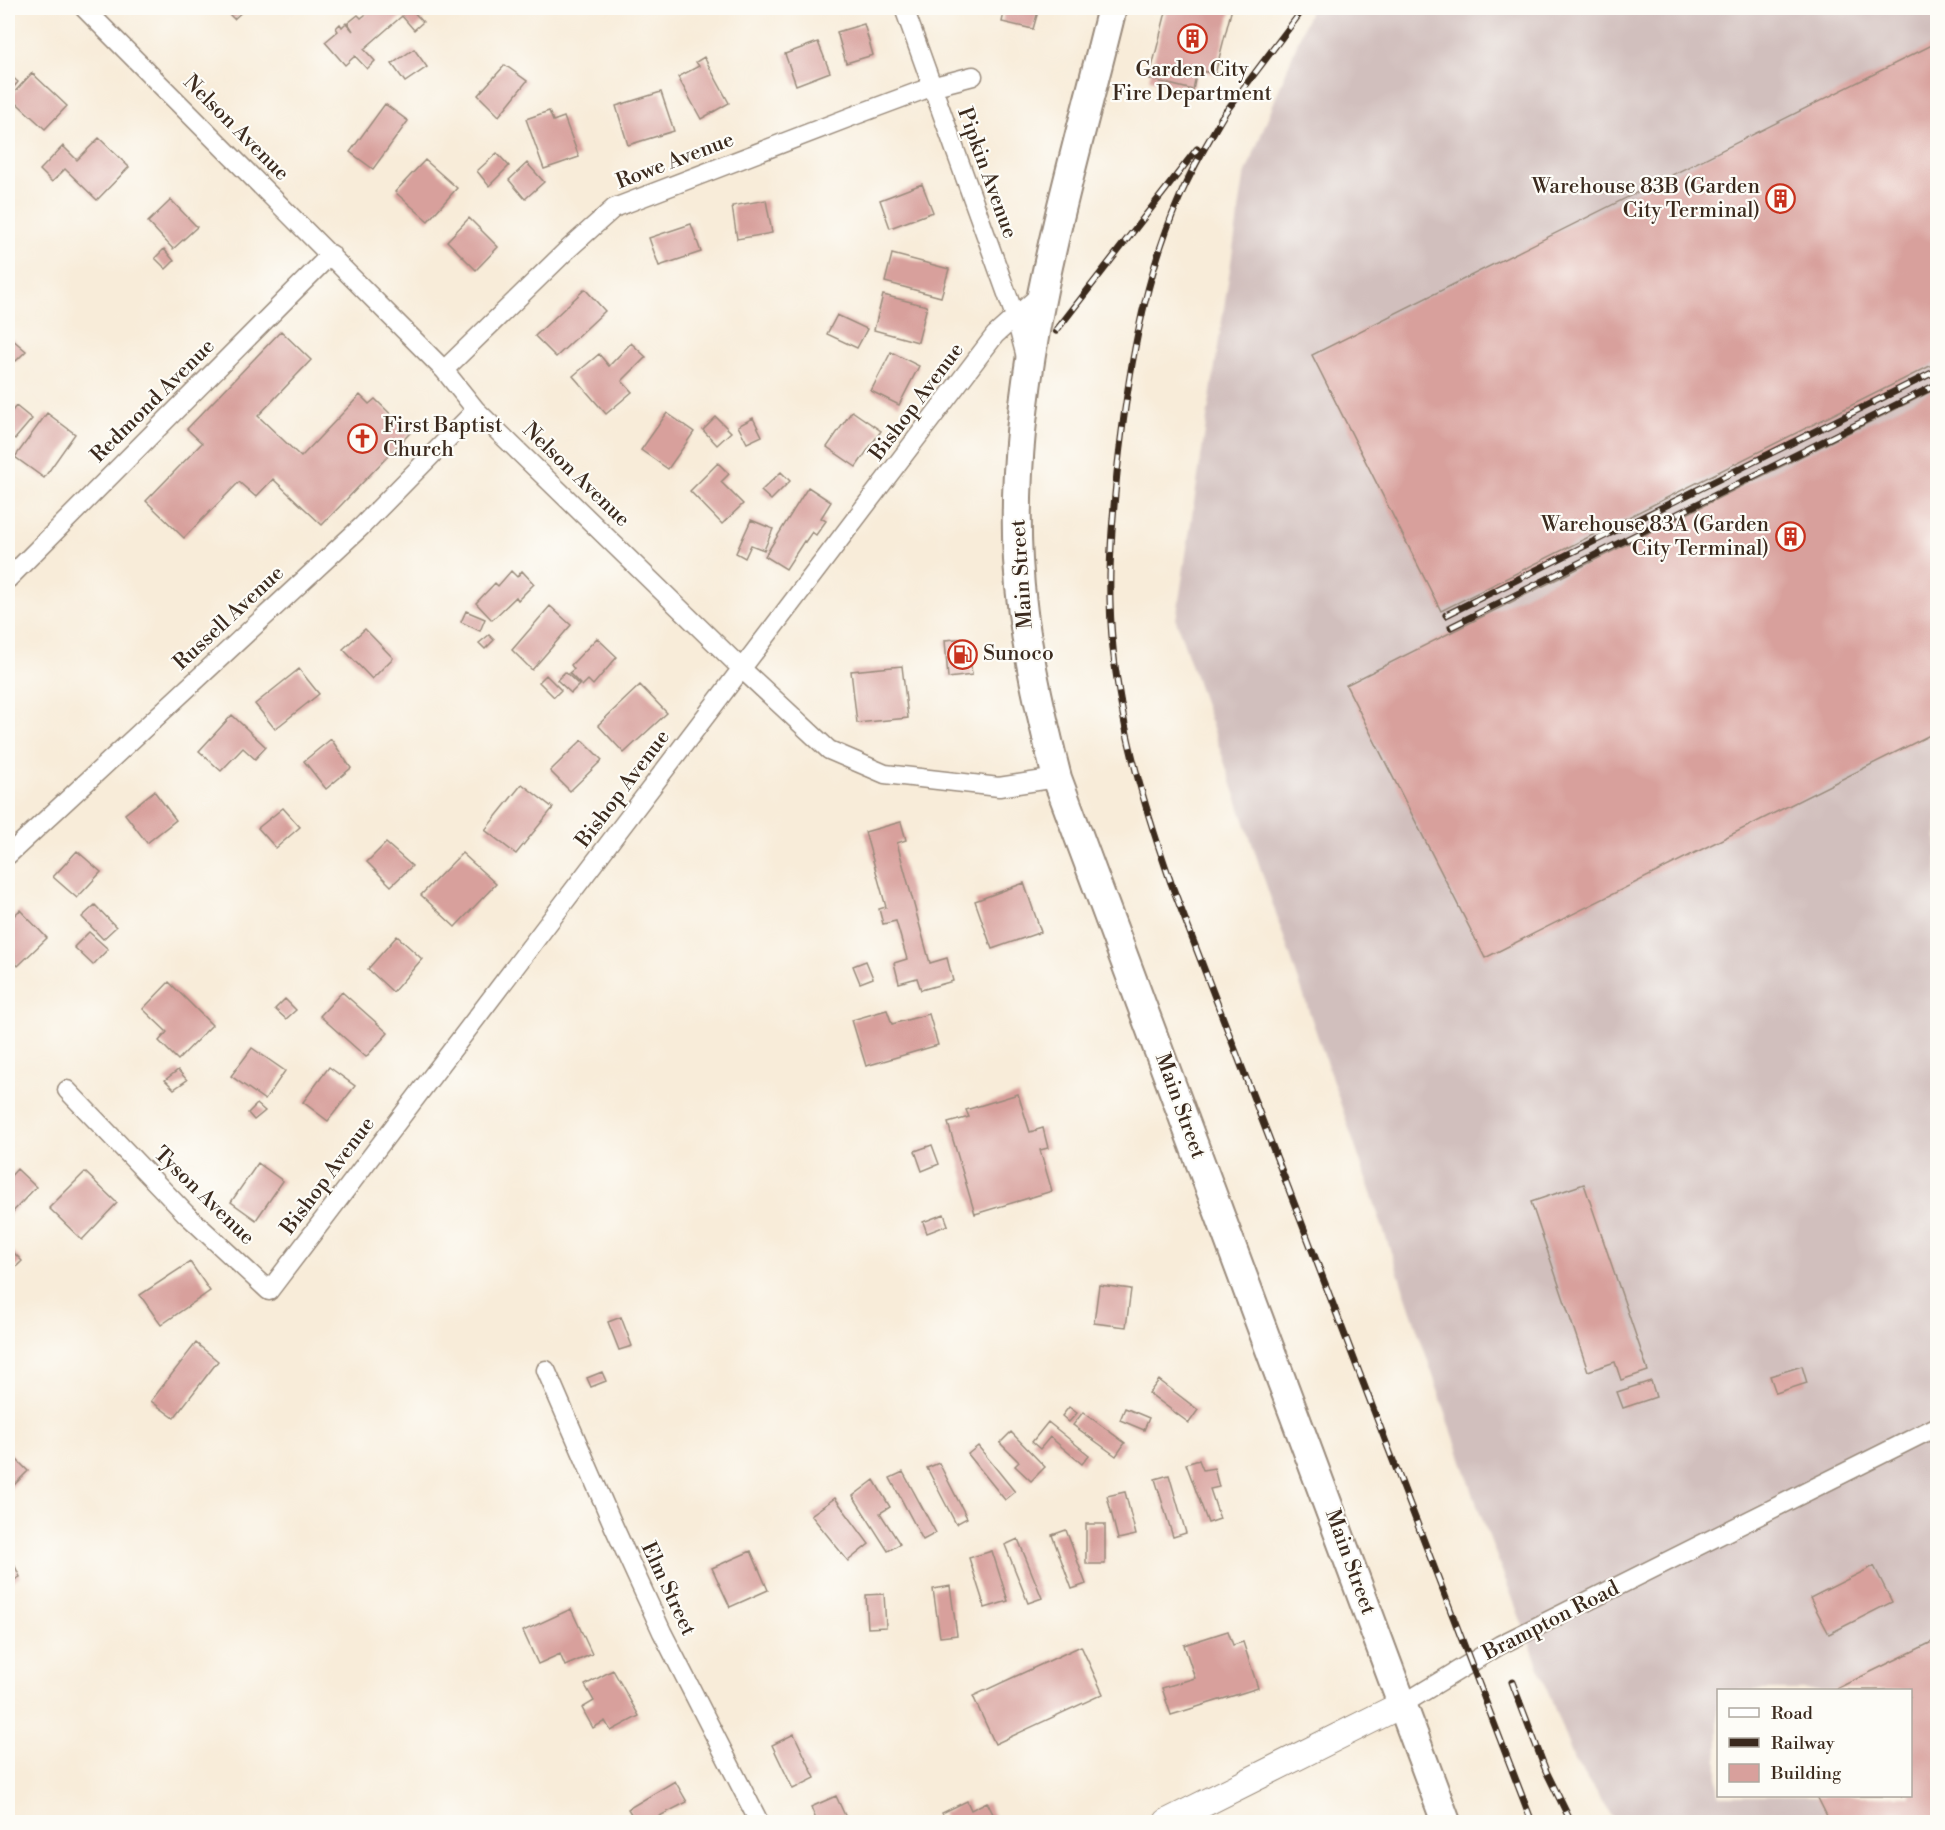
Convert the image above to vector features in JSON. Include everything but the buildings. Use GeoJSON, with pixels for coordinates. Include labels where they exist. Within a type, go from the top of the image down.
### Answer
{"type":"FeatureCollection","features":[{"type":"Feature","properties":{"kind":"main road","name":"Main Street"},"geometry":{"type":"LineString","coordinates":[[1112,8],[1043,292],[1029,369],[1020,447],[1018,558],[1021,604],[1032,672],[1057,778],[1446,1822]]}},
{"type":"Feature","properties":{"kind":"main road","name":"Brampton Road"},"geometry":{"type":"LineString","coordinates":[[1167,1822],[1403,1704]]}},
{"type":"Feature","properties":{"kind":"street","name":"Nelson Avenue"},"geometry":{"type":"LineString","coordinates":[[84,8],[444,370],[476,410],[743,670],[829,750],[885,774],[999,787],[1057,778]]}},
{"type":"Feature","properties":{"kind":"street","name":"Pipkin Avenue"},"geometry":{"type":"LineString","coordinates":[[904,8],[1016,319]]}},
{"type":"Feature","properties":{"kind":"street","name":"Rowe Avenue"},"geometry":{"type":"LineString","coordinates":[[444,370],[566,251],[614,208],[931,87],[973,76]]}},
{"type":"Feature","properties":{"kind":"street","name":"Redmond Avenue"},"geometry":{"type":"LineString","coordinates":[[8,579],[330,254]]}},
{"type":"Feature","properties":{"kind":"street"},"geometry":{"type":"LineString","coordinates":[[1016,319],[1043,292]]}},
{"type":"Feature","properties":{"kind":"street","name":"Main Street"},"geometry":{"type":"LineString","coordinates":[[1016,319],[1029,369]]}},
{"type":"Feature","properties":{"kind":"street","name":"Bishop Avenue"},"geometry":{"type":"LineString","coordinates":[[269,1291],[996,335],[1016,319]]}},
{"type":"Feature","properties":{"kind":"street","name":"Russell Avenue"},"geometry":{"type":"LineString","coordinates":[[8,855],[361,527],[476,410]]}},
{"type":"Feature","properties":{"kind":"street","name":"Tyson Avenue"},"geometry":{"type":"LineString","coordinates":[[67,1090],[186,1214],[269,1291]]}},
{"type":"Feature","properties":{"kind":"street","name":"Elm Street"},"geometry":{"type":"LineString","coordinates":[[546,1370],[646,1596],[759,1822]]}},
{"type":"Feature","properties":{"kind":"street","name":"Brampton Road"},"geometry":{"type":"LineString","coordinates":[[1403,1704],[1500,1645],[1938,1425]]}},
{"type":"Feature","properties":{"kind":"shaded area"},"geometry":{"type":"Polygon","coordinates":[[[1311,8],[1937,8],[1937,1822],[1616,1822],[1574,1760],[1477,1505],[1176,620],[1244,178],[1311,8]]]}},
{"type":"Feature","properties":{"kind":"railway"},"geometry":{"type":"LineString","coordinates":[[1221,118],[1304,8]]}},
{"type":"Feature","properties":{"kind":"railway"},"geometry":{"type":"LineString","coordinates":[[1226,111],[1189,176],[1166,231],[1146,299],[1131,368],[1117,473],[1110,568],[1112,636],[1122,708],[1138,779],[1171,883],[1532,1822]]}},
{"type":"Feature","properties":{"kind":"railway"},"geometry":{"type":"LineString","coordinates":[[1056,331],[1197,149]]}},
{"type":"Feature","properties":{"kind":"railway"},"geometry":{"type":"LineString","coordinates":[[1446,615],[1938,370]]}},
{"type":"Feature","properties":{"kind":"railway"},"geometry":{"type":"LineString","coordinates":[[1451,627],[1938,384]]}},
{"type":"Feature","properties":{"kind":"railway"},"geometry":{"type":"LineString","coordinates":[[1512,1682],[1546,1771],[1571,1822]]}},
{"type":"Feature","properties":{"kind":"place","name":"Garden City Fire Department"},"geometry":{"type":"Point","coordinates":[1192,39]}},
{"type":"Feature","properties":{"kind":"place","name":"Warehouse 83B (Garden City Terminal)"},"geometry":{"type":"Point","coordinates":[1781,199]}},
{"type":"Feature","properties":{"kind":"place","name":"First Baptist Church"},"geometry":{"type":"Point","coordinates":[362,438]}},
{"type":"Feature","properties":{"kind":"place","name":"Warehouse 83A (Garden City Terminal)"},"geometry":{"type":"Point","coordinates":[1790,537]}},
{"type":"Feature","properties":{"kind":"place","name":"Sunoco"},"geometry":{"type":"Point","coordinates":[962,654]}}]}
